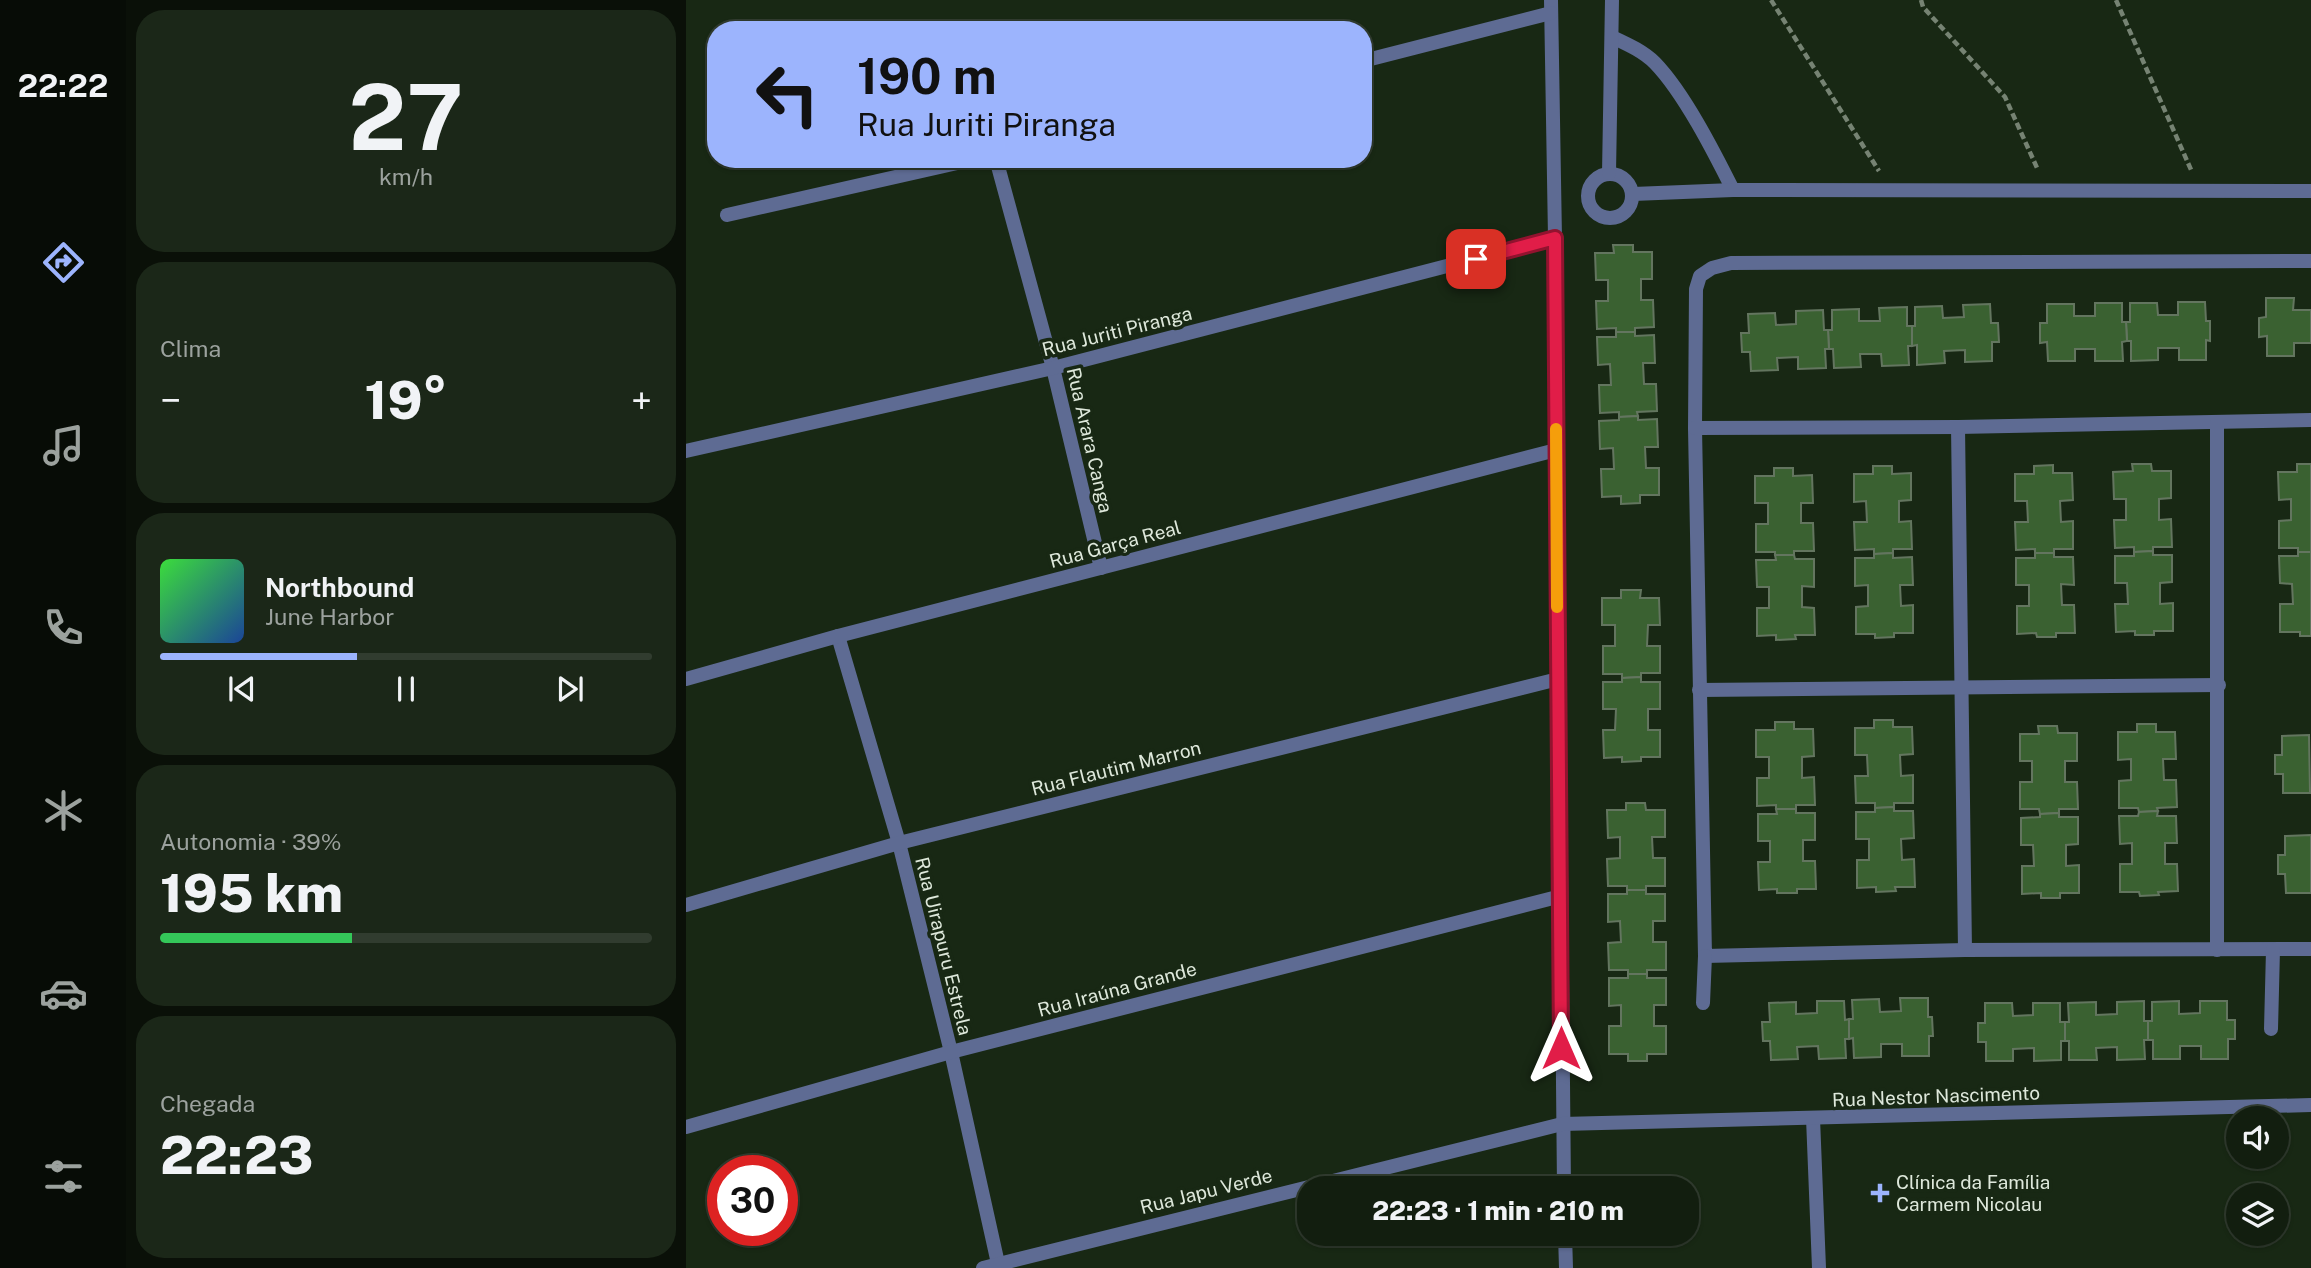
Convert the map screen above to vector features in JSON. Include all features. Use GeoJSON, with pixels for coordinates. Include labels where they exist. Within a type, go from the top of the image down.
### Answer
{"type":"FeatureCollection","features":[{"type":"Feature","properties":{"kind":"street"},"geometry":{"type":"LineString","coordinates":[[1609,173],[1612,0]]}},
{"type":"Feature","properties":{"kind":"street"},"geometry":{"type":"LineString","coordinates":[[1372,58],[1551,6],[1564,1176]]}},
{"type":"Feature","properties":{"kind":"street"},"geometry":{"type":"LineString","coordinates":[[1612,37],[1637,49],[1654,62],[1676,92],[1733,190]]}},
{"type":"Feature","properties":{"kind":"street"},"geometry":{"type":"LineString","coordinates":[[727,215],[935,168]]}},
{"type":"Feature","properties":{"kind":"street","name":"Rua Arara Canga"},"geometry":{"type":"LineString","coordinates":[[998,168],[1053,368],[1101,568]]}},
{"type":"Feature","properties":{"kind":"street"},"geometry":{"type":"LineString","coordinates":[[1609,173],[1628,181],[1633,194],[1629,208],[1611,219],[1598,215],[1589,204],[1588,190],[1596,178],[1609,173]]}},
{"type":"Feature","properties":{"kind":"street"},"geometry":{"type":"LineString","coordinates":[[1633,194],[1733,190],[2311,191]]}},
{"type":"Feature","properties":{"kind":"street","name":"Rua Juriti Piranga"},"geometry":{"type":"LineString","coordinates":[[686,451],[1053,368],[1555,238]]}},
{"type":"Feature","properties":{"kind":"street"},"geometry":{"type":"LineString","coordinates":[[1703,1003],[1704,816],[1695,428],[1696,289],[1700,276],[1712,268],[1731,263],[2311,261]]}},
{"type":"Feature","properties":{"kind":"street"},"geometry":{"type":"LineString","coordinates":[[1695,428],[1958,427],[2311,420]]}},
{"type":"Feature","properties":{"kind":"street"},"geometry":{"type":"LineString","coordinates":[[2217,423],[2217,950]]}},
{"type":"Feature","properties":{"kind":"street"},"geometry":{"type":"LineString","coordinates":[[1958,427],[1965,950]]}},
{"type":"Feature","properties":{"kind":"street","name":"Rua Garça Real"},"geometry":{"type":"LineString","coordinates":[[686,679],[838,636],[1556,450]]}},
{"type":"Feature","properties":{"kind":"street","name":"Rua Uirapuru Estrela"},"geometry":{"type":"LineString","coordinates":[[838,636],[899,843],[951,1052],[993,1267]]}},
{"type":"Feature","properties":{"kind":"street","name":"Rua Flautim Marron"},"geometry":{"type":"LineString","coordinates":[[686,905],[899,843],[1558,679]]}},
{"type":"Feature","properties":{"kind":"street"},"geometry":{"type":"LineString","coordinates":[[1699,690],[2219,685]]}},
{"type":"Feature","properties":{"kind":"street","name":"Rua Iraúna Grande"},"geometry":{"type":"LineString","coordinates":[[686,1127],[951,1052],[1560,896]]}},
{"type":"Feature","properties":{"kind":"street"},"geometry":{"type":"LineString","coordinates":[[1705,956],[1965,950],[2311,949]]}},
{"type":"Feature","properties":{"kind":"street"},"geometry":{"type":"LineString","coordinates":[[2271,1029],[2273,950]]}},
{"type":"Feature","properties":{"kind":"street","name":"Rua Nestor Nascimento"},"geometry":{"type":"LineString","coordinates":[[1562,1124],[2311,1105]]}},
{"type":"Feature","properties":{"kind":"street"},"geometry":{"type":"LineString","coordinates":[[1814,1118],[1819,1268]]}},
{"type":"Feature","properties":{"kind":"street","name":"Rua Japu Verde"},"geometry":{"type":"LineString","coordinates":[[993,1267],[1562,1124]]}},
{"type":"Feature","properties":{"kind":"street"},"geometry":{"type":"LineString","coordinates":[[1565,1246],[1566,1268]]}},
{"type":"Feature","properties":{"kind":"path"},"geometry":{"type":"LineString","coordinates":[[1771,0],[1891,190]]}},
{"type":"Feature","properties":{"kind":"path"},"geometry":{"type":"LineString","coordinates":[[1922,0],[1923,7],[2005,97],[2047,191]]}},
{"type":"Feature","properties":{"kind":"path"},"geometry":{"type":"LineString","coordinates":[[2116,0],[2201,191]]}},
{"type":"Feature","properties":{"kind":"building"},"geometry":{"type":"Polygon","coordinates":[[[1613,245],[1633,245],[1633,252],[1652,252],[1652,279],[1641,279],[1641,300],[1653,300],[1654,327],[1635,328],[1635,332],[1616,332],[1616,328],[1597,329],[1596,301],[1608,301],[1608,280],[1596,280],[1595,253],[1614,253],[1613,245]]]}},
{"type":"Feature","properties":{"kind":"building"},"geometry":{"type":"Polygon","coordinates":[[[2266,298],[2294,298],[2293,310],[2311,310],[2311,343],[2294,343],[2294,356],[2267,356],[2267,336],[2259,337],[2259,318],[2266,317],[2266,298]]]}},
{"type":"Feature","properties":{"kind":"building"},"geometry":{"type":"Polygon","coordinates":[[[2178,302],[2205,302],[2206,321],[2210,321],[2206,360],[2179,360],[2179,348],[2158,348],[2158,360],[2131,361],[2131,341],[2127,341],[2126,322],[2130,322],[2130,303],[2157,303],[2158,315],[2178,315],[2178,302]]]}},
{"type":"Feature","properties":{"kind":"building"},"geometry":{"type":"Polygon","coordinates":[[[2095,303],[2122,303],[2122,322],[2126,322],[2127,341],[2122,342],[2123,361],[2095,361],[2095,349],[2075,349],[2075,361],[2048,361],[2047,342],[2040,343],[2040,323],[2047,323],[2047,304],[2074,304],[2074,316],[2095,316],[2095,303]]]}},
{"type":"Feature","properties":{"kind":"building"},"geometry":{"type":"Polygon","coordinates":[[[1990,304],[1991,323],[1998,323],[1999,342],[1992,342],[1992,361],[1965,362],[1965,350],[1944,351],[1945,363],[1917,365],[1917,345],[1912,346],[1915,307],[1942,306],[1943,318],[1964,317],[1963,305],[1990,304]]]}},
{"type":"Feature","properties":{"kind":"building"},"geometry":{"type":"Polygon","coordinates":[[[1907,307],[1907,326],[1912,326],[1912,346],[1908,346],[1909,365],[1882,366],[1881,354],[1860,354],[1861,367],[1834,368],[1828,330],[1832,330],[1832,310],[1859,309],[1859,321],[1880,321],[1879,308],[1907,307]]]}},
{"type":"Feature","properties":{"kind":"building"},"geometry":{"type":"Polygon","coordinates":[[[1823,310],[1829,349],[1825,349],[1826,368],[1798,369],[1798,357],[1777,358],[1778,370],[1751,371],[1750,352],[1742,352],[1741,333],[1749,333],[1748,314],[1775,313],[1776,325],[1796,324],[1796,311],[1823,310]]]}},
{"type":"Feature","properties":{"kind":"building"},"geometry":{"type":"Polygon","coordinates":[[[1616,332],[1635,332],[1635,336],[1654,335],[1655,363],[1643,363],[1644,384],[1656,384],[1657,411],[1637,412],[1638,416],[1619,417],[1619,412],[1600,413],[1599,385],[1611,385],[1610,364],[1598,365],[1597,337],[1616,337],[1616,332]]]}},
{"type":"Feature","properties":{"kind":"building"},"geometry":{"type":"Polygon","coordinates":[[[1638,416],[1638,420],[1657,419],[1658,447],[1645,447],[1646,468],[1659,468],[1659,495],[1640,495],[1640,503],[1621,504],[1621,496],[1602,497],[1601,469],[1614,469],[1613,448],[1600,449],[1599,421],[1638,416]]]}},
{"type":"Feature","properties":{"kind":"building"},"geometry":{"type":"Polygon","coordinates":[[[2132,464],[2151,464],[2152,471],[2171,471],[2171,498],[2159,499],[2159,520],[2171,519],[2172,547],[2153,547],[2153,551],[2134,552],[2134,547],[2115,548],[2114,520],[2126,520],[2126,499],[2114,499],[2113,472],[2133,471],[2132,464]]]}},
{"type":"Feature","properties":{"kind":"building"},"geometry":{"type":"Polygon","coordinates":[[[2297,464],[2311,464],[2311,552],[2298,552],[2298,548],[2279,548],[2279,521],[2291,520],[2291,499],[2279,500],[2278,472],[2297,472],[2297,464]]]}},
{"type":"Feature","properties":{"kind":"building"},"geometry":{"type":"Polygon","coordinates":[[[2053,465],[2053,473],[2072,473],[2073,500],[2060,501],[2061,522],[2073,521],[2073,549],[2054,549],[2054,553],[2035,553],[2035,549],[2016,550],[2015,522],[2028,522],[2027,501],[2015,501],[2015,474],[2034,474],[2034,466],[2053,465]]]}},
{"type":"Feature","properties":{"kind":"building"},"geometry":{"type":"Polygon","coordinates":[[[1873,466],[1892,466],[1892,474],[1911,473],[1911,500],[1899,501],[1899,522],[1911,521],[1912,549],[1893,549],[1893,553],[1874,554],[1874,549],[1855,550],[1854,522],[1867,522],[1866,501],[1854,502],[1854,474],[1873,474],[1873,466]]]}},
{"type":"Feature","properties":{"kind":"building"},"geometry":{"type":"Polygon","coordinates":[[[1774,468],[1793,468],[1793,476],[1812,475],[1813,503],[1801,503],[1801,523],[1813,523],[1814,551],[1794,551],[1794,555],[1756,552],[1756,524],[1768,524],[1768,503],[1755,503],[1755,476],[1774,476],[1774,468]]]}},
{"type":"Feature","properties":{"kind":"building"},"geometry":{"type":"Polygon","coordinates":[[[2153,551],[2153,555],[2172,555],[2172,582],[2160,583],[2160,604],[2173,603],[2173,631],[2154,631],[2154,635],[2135,635],[2135,631],[2116,632],[2115,604],[2128,604],[2127,583],[2115,583],[2115,556],[2134,556],[2134,552],[2153,551]]]}},
{"type":"Feature","properties":{"kind":"building"},"geometry":{"type":"Polygon","coordinates":[[[2298,552],[2311,552],[2311,636],[2300,636],[2300,632],[2280,632],[2280,604],[2293,604],[2292,584],[2280,583],[2279,556],[2298,556],[2298,552]]]}},
{"type":"Feature","properties":{"kind":"building"},"geometry":{"type":"Polygon","coordinates":[[[1893,553],[1893,558],[1912,557],[1913,585],[1900,585],[1901,606],[1913,605],[1913,633],[1894,633],[1894,637],[1875,638],[1875,634],[1856,634],[1856,607],[1868,606],[1868,585],[1855,586],[1855,558],[1874,558],[1874,554],[1893,553]]]}},
{"type":"Feature","properties":{"kind":"building"},"geometry":{"type":"Polygon","coordinates":[[[2035,553],[2073,557],[2074,585],[2061,584],[2062,605],[2074,605],[2075,633],[2056,633],[2056,637],[2037,637],[2036,633],[2017,634],[2017,606],[2029,606],[2029,585],[2016,585],[2016,558],[2035,558],[2035,553]]]}},
{"type":"Feature","properties":{"kind":"building"},"geometry":{"type":"Polygon","coordinates":[[[1775,555],[1814,559],[1814,587],[1802,586],[1802,607],[1814,608],[1815,635],[1795,635],[1796,639],[1776,640],[1776,635],[1757,636],[1757,608],[1769,608],[1769,587],[1757,587],[1756,560],[1776,560],[1775,555]]]}},
{"type":"Feature","properties":{"kind":"building"},"geometry":{"type":"Polygon","coordinates":[[[1621,590],[1641,590],[1640,598],[1659,598],[1660,625],[1648,625],[1647,646],[1660,646],[1660,673],[1641,673],[1641,677],[1622,678],[1622,674],[1603,674],[1603,646],[1615,646],[1615,625],[1602,625],[1602,598],[1621,598],[1621,590]]]}},
{"type":"Feature","properties":{"kind":"building"},"geometry":{"type":"Polygon","coordinates":[[[1641,677],[1641,682],[1660,682],[1660,709],[1648,709],[1648,730],[1660,730],[1660,757],[1641,757],[1641,761],[1622,762],[1622,757],[1604,758],[1603,730],[1615,730],[1616,709],[1603,709],[1603,682],[1622,682],[1622,678],[1641,677]]]}},
{"type":"Feature","properties":{"kind":"building"},"geometry":{"type":"Polygon","coordinates":[[[1874,720],[1893,720],[1893,727],[1912,727],[1913,754],[1900,755],[1901,776],[1913,775],[1913,803],[1894,803],[1894,807],[1875,808],[1875,803],[1856,803],[1855,776],[1868,776],[1867,755],[1855,755],[1855,728],[1874,728],[1874,720]]]}},
{"type":"Feature","properties":{"kind":"building"},"geometry":{"type":"Polygon","coordinates":[[[1775,722],[1794,722],[1794,729],[1813,729],[1814,756],[1802,757],[1802,778],[1814,777],[1815,805],[1796,805],[1796,809],[1776,809],[1776,805],[1757,806],[1757,778],[1769,778],[1769,757],[1756,757],[1756,730],[1775,730],[1775,722]]]}},
{"type":"Feature","properties":{"kind":"building"},"geometry":{"type":"Polygon","coordinates":[[[2137,724],[2156,724],[2156,732],[2175,732],[2176,759],[2163,759],[2164,780],[2176,780],[2177,807],[2139,812],[2138,808],[2119,808],[2119,781],[2131,780],[2131,759],[2118,760],[2118,732],[2137,732],[2137,724]]]}},
{"type":"Feature","properties":{"kind":"building"},"geometry":{"type":"Polygon","coordinates":[[[2038,726],[2057,726],[2058,733],[2077,733],[2077,761],[2065,761],[2065,782],[2077,782],[2078,809],[2059,809],[2059,813],[2040,814],[2039,809],[2020,809],[2020,782],[2032,782],[2032,761],[2020,761],[2020,734],[2039,734],[2038,726]]]}},
{"type":"Feature","properties":{"kind":"building"},"geometry":{"type":"Polygon","coordinates":[[[2309,735],[2310,793],[2283,793],[2283,774],[2275,774],[2275,755],[2282,755],[2282,736],[2309,735]]]}},
{"type":"Feature","properties":{"kind":"building"},"geometry":{"type":"Polygon","coordinates":[[[1626,803],[1645,803],[1646,810],[1665,810],[1665,837],[1652,837],[1653,858],[1665,858],[1665,886],[1627,890],[1627,886],[1608,886],[1607,859],[1620,858],[1620,837],[1608,838],[1607,810],[1626,810],[1626,803]]]}},
{"type":"Feature","properties":{"kind":"building"},"geometry":{"type":"Polygon","coordinates":[[[1894,807],[1894,811],[1913,811],[1914,838],[1901,839],[1902,860],[1914,859],[1915,887],[1895,887],[1896,891],[1876,892],[1876,887],[1857,888],[1857,860],[1869,860],[1869,839],[1856,839],[1856,812],[1875,812],[1875,808],[1894,807]]]}},
{"type":"Feature","properties":{"kind":"building"},"geometry":{"type":"Polygon","coordinates":[[[1776,809],[1815,813],[1815,840],[1803,840],[1803,861],[1815,861],[1816,889],[1797,889],[1797,893],[1777,893],[1777,889],[1759,890],[1758,862],[1770,862],[1770,841],[1758,841],[1758,814],[1777,814],[1776,809]]]}},
{"type":"Feature","properties":{"kind":"building"},"geometry":{"type":"Polygon","coordinates":[[[2158,811],[2157,816],[2176,816],[2177,843],[2165,843],[2165,864],[2177,864],[2178,891],[2140,896],[2139,892],[2120,892],[2120,864],[2132,864],[2132,843],[2120,844],[2119,816],[2138,816],[2139,812],[2158,811]]]}},
{"type":"Feature","properties":{"kind":"building"},"geometry":{"type":"Polygon","coordinates":[[[2059,813],[2059,817],[2078,817],[2078,844],[2066,845],[2066,866],[2079,865],[2079,893],[2060,893],[2060,898],[2041,898],[2041,893],[2022,894],[2022,866],[2034,866],[2033,845],[2021,845],[2021,818],[2059,813]]]}},
{"type":"Feature","properties":{"kind":"building"},"geometry":{"type":"Polygon","coordinates":[[[2311,835],[2311,893],[2286,893],[2285,874],[2278,874],[2278,855],[2285,855],[2285,836],[2311,835]]]}},
{"type":"Feature","properties":{"kind":"building"},"geometry":{"type":"Polygon","coordinates":[[[1627,890],[1665,894],[1665,921],[1653,921],[1653,942],[1666,942],[1666,970],[1628,974],[1628,970],[1609,970],[1608,943],[1621,942],[1620,921],[1608,922],[1608,894],[1627,894],[1627,890]]]}},
{"type":"Feature","properties":{"kind":"building"},"geometry":{"type":"Polygon","coordinates":[[[1628,974],[1666,978],[1666,1005],[1654,1005],[1654,1026],[1666,1026],[1666,1054],[1647,1054],[1647,1061],[1628,1061],[1628,1054],[1609,1054],[1609,1026],[1621,1026],[1621,1005],[1609,1006],[1609,978],[1628,978],[1628,974]]]}},
{"type":"Feature","properties":{"kind":"building"},"geometry":{"type":"Polygon","coordinates":[[[1900,998],[1928,998],[1928,1017],[1932,1017],[1933,1036],[1929,1036],[1929,1056],[1902,1056],[1902,1044],[1881,1044],[1881,1057],[1854,1058],[1853,1038],[1849,1039],[1849,1019],[1853,1019],[1852,1000],[1879,999],[1880,1012],[1901,1011],[1900,998]]]}},
{"type":"Feature","properties":{"kind":"building"},"geometry":{"type":"Polygon","coordinates":[[[1817,1001],[1844,1001],[1845,1020],[1849,1019],[1849,1039],[1845,1039],[1846,1058],[1819,1059],[1818,1046],[1797,1047],[1798,1059],[1771,1060],[1770,1041],[1763,1041],[1762,1022],[1770,1022],[1769,1003],[1796,1002],[1796,1014],[1817,1013],[1817,1001]]]}},
{"type":"Feature","properties":{"kind":"building"},"geometry":{"type":"Polygon","coordinates":[[[2144,1001],[2144,1021],[2148,1021],[2148,1040],[2144,1040],[2145,1059],[2117,1060],[2117,1047],[2096,1048],[2097,1060],[2069,1060],[2069,1041],[2065,1041],[2065,1022],[2069,1022],[2068,1003],[2096,1002],[2096,1015],[2117,1014],[2117,1002],[2144,1001]]]}},
{"type":"Feature","properties":{"kind":"building"},"geometry":{"type":"Polygon","coordinates":[[[2179,1001],[2179,1014],[2200,1013],[2200,1001],[2227,1001],[2227,1020],[2235,1020],[2235,1039],[2228,1039],[2228,1059],[2201,1059],[2201,1046],[2180,1046],[2180,1059],[2153,1059],[2153,1040],[2148,1040],[2152,1002],[2179,1001]]]}},
{"type":"Feature","properties":{"kind":"building"},"geometry":{"type":"Polygon","coordinates":[[[1985,1003],[2012,1003],[2013,1016],[2033,1015],[2033,1003],[2060,1003],[2060,1022],[2065,1022],[2061,1060],[2034,1061],[2034,1048],[2013,1049],[2013,1061],[1986,1061],[1986,1042],[1978,1042],[1978,1023],[1985,1023],[1985,1003]]]}},
{"type":"Feature","properties":{"kind":"slow traffic"},"geometry":{"type":"LineString","coordinates":[[1556,429],[1557,607]]}},
{"type":"Feature","properties":{"kind":"place","name":"Clínica da Família Carmem Nicolau"},"geometry":{"type":"Point","coordinates":[1880,1193]}},
{"type":"Feature","properties":{"kind":"route"},"geometry":{"type":"LineString","coordinates":[[1476,259],[1555,238],[1561,1048]]}}]}
